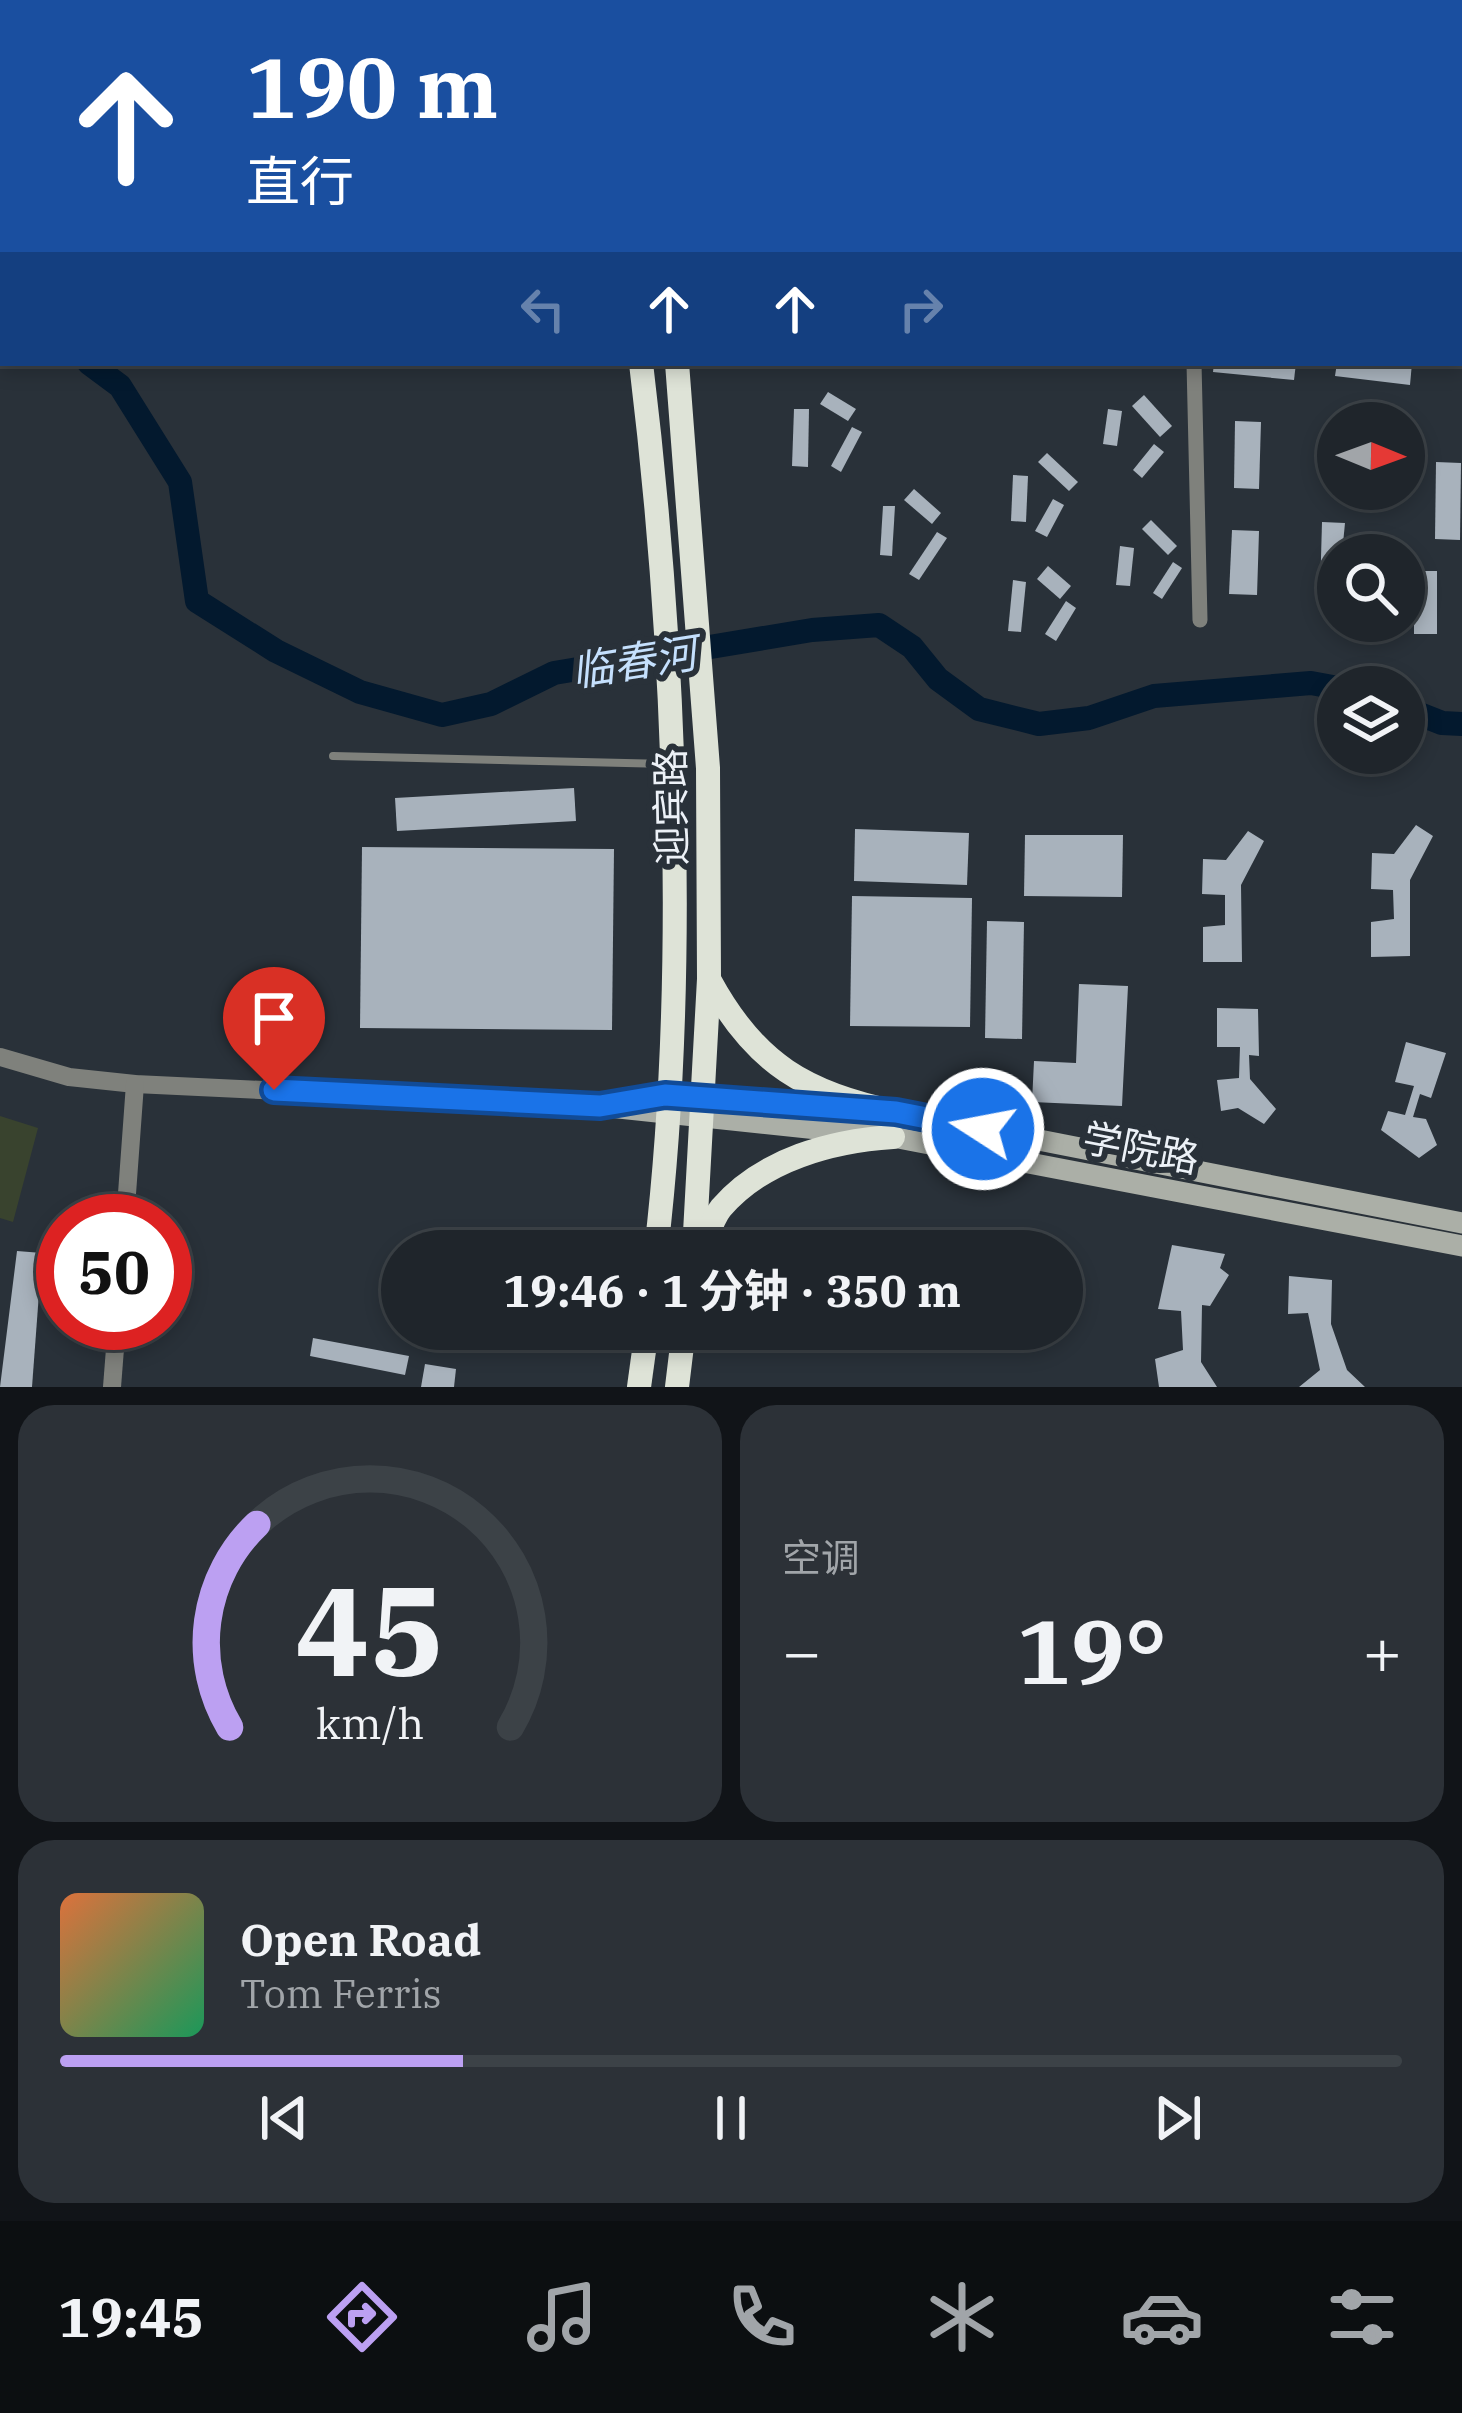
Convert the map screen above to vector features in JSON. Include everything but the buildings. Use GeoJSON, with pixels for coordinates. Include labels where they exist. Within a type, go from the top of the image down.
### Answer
{"type":"FeatureCollection","features":[{"type":"Feature","properties":{"kind":"highway","name":"迎宾路"},"geometry":{"type":"LineString","coordinates":[[641,366],[670,764],[665,1105],[657,1230]]}},
{"type":"Feature","properties":{"kind":"highway","name":"迎宾路"},"geometry":{"type":"LineString","coordinates":[[676,366],[706,718],[709,979],[699,1230]]}},
{"type":"Feature","properties":{"kind":"highway"},"geometry":{"type":"LineString","coordinates":[[709,979],[728,1013],[787,1073],[833,1100],[895,1124]]}},
{"type":"Feature","properties":{"kind":"highway"},"geometry":{"type":"LineString","coordinates":[[708,1230],[719,1209],[770,1167],[895,1124]]}},
{"type":"Feature","properties":{"kind":"highway"},"geometry":{"type":"LineString","coordinates":[[639,1387],[643,1350]]}},
{"type":"Feature","properties":{"kind":"highway"},"geometry":{"type":"LineString","coordinates":[[677,1387],[681,1350]]}},
{"type":"Feature","properties":{"kind":"main road","name":"学院路"},"geometry":{"type":"LineString","coordinates":[[600,1106],[665,1105],[895,1124],[1462,1223]]}},
{"type":"Feature","properties":{"kind":"main road","name":"学院路"},"geometry":{"type":"LineString","coordinates":[[895,1124],[1462,1246]]}},
{"type":"Feature","properties":{"kind":"street"},"geometry":{"type":"LineString","coordinates":[[1194,366],[1200,620]]}},
{"type":"Feature","properties":{"kind":"street"},"geometry":{"type":"LineString","coordinates":[[0,1057],[69,1077],[135,1084],[600,1106]]}},
{"type":"Feature","properties":{"kind":"street"},"geometry":{"type":"LineString","coordinates":[[126,1194],[135,1084]]}},
{"type":"Feature","properties":{"kind":"street"},"geometry":{"type":"LineString","coordinates":[[112,1387],[115,1350]]}},
{"type":"Feature","properties":{"kind":"lane"},"geometry":{"type":"LineString","coordinates":[[333,756],[670,764]]}},
{"type":"Feature","properties":{"kind":"green space"},"geometry":{"type":"Polygon","coordinates":[[[0,1116],[38,1128],[13,1222],[0,1218],[0,1116]]]}},
{"type":"Feature","properties":{"kind":"waterway","name":"临春河"},"geometry":{"type":"LineString","coordinates":[[93,366],[120,386],[180,482],[197,601],[276,651],[360,692],[442,715],[491,704],[554,673],[812,630],[879,625],[912,647],[938,679],[979,709],[1039,724],[1089,718],[1154,696],[1317,684]]}},
{"type":"Feature","properties":{"kind":"waterway","name":"临春河"},"geometry":{"type":"LineString","coordinates":[[1425,716],[1462,724]]}},
{"type":"Feature","properties":{"kind":"route"},"geometry":{"type":"LineString","coordinates":[[274,1090],[600,1106],[665,1095],[896,1112],[983,1129]]}}]}
